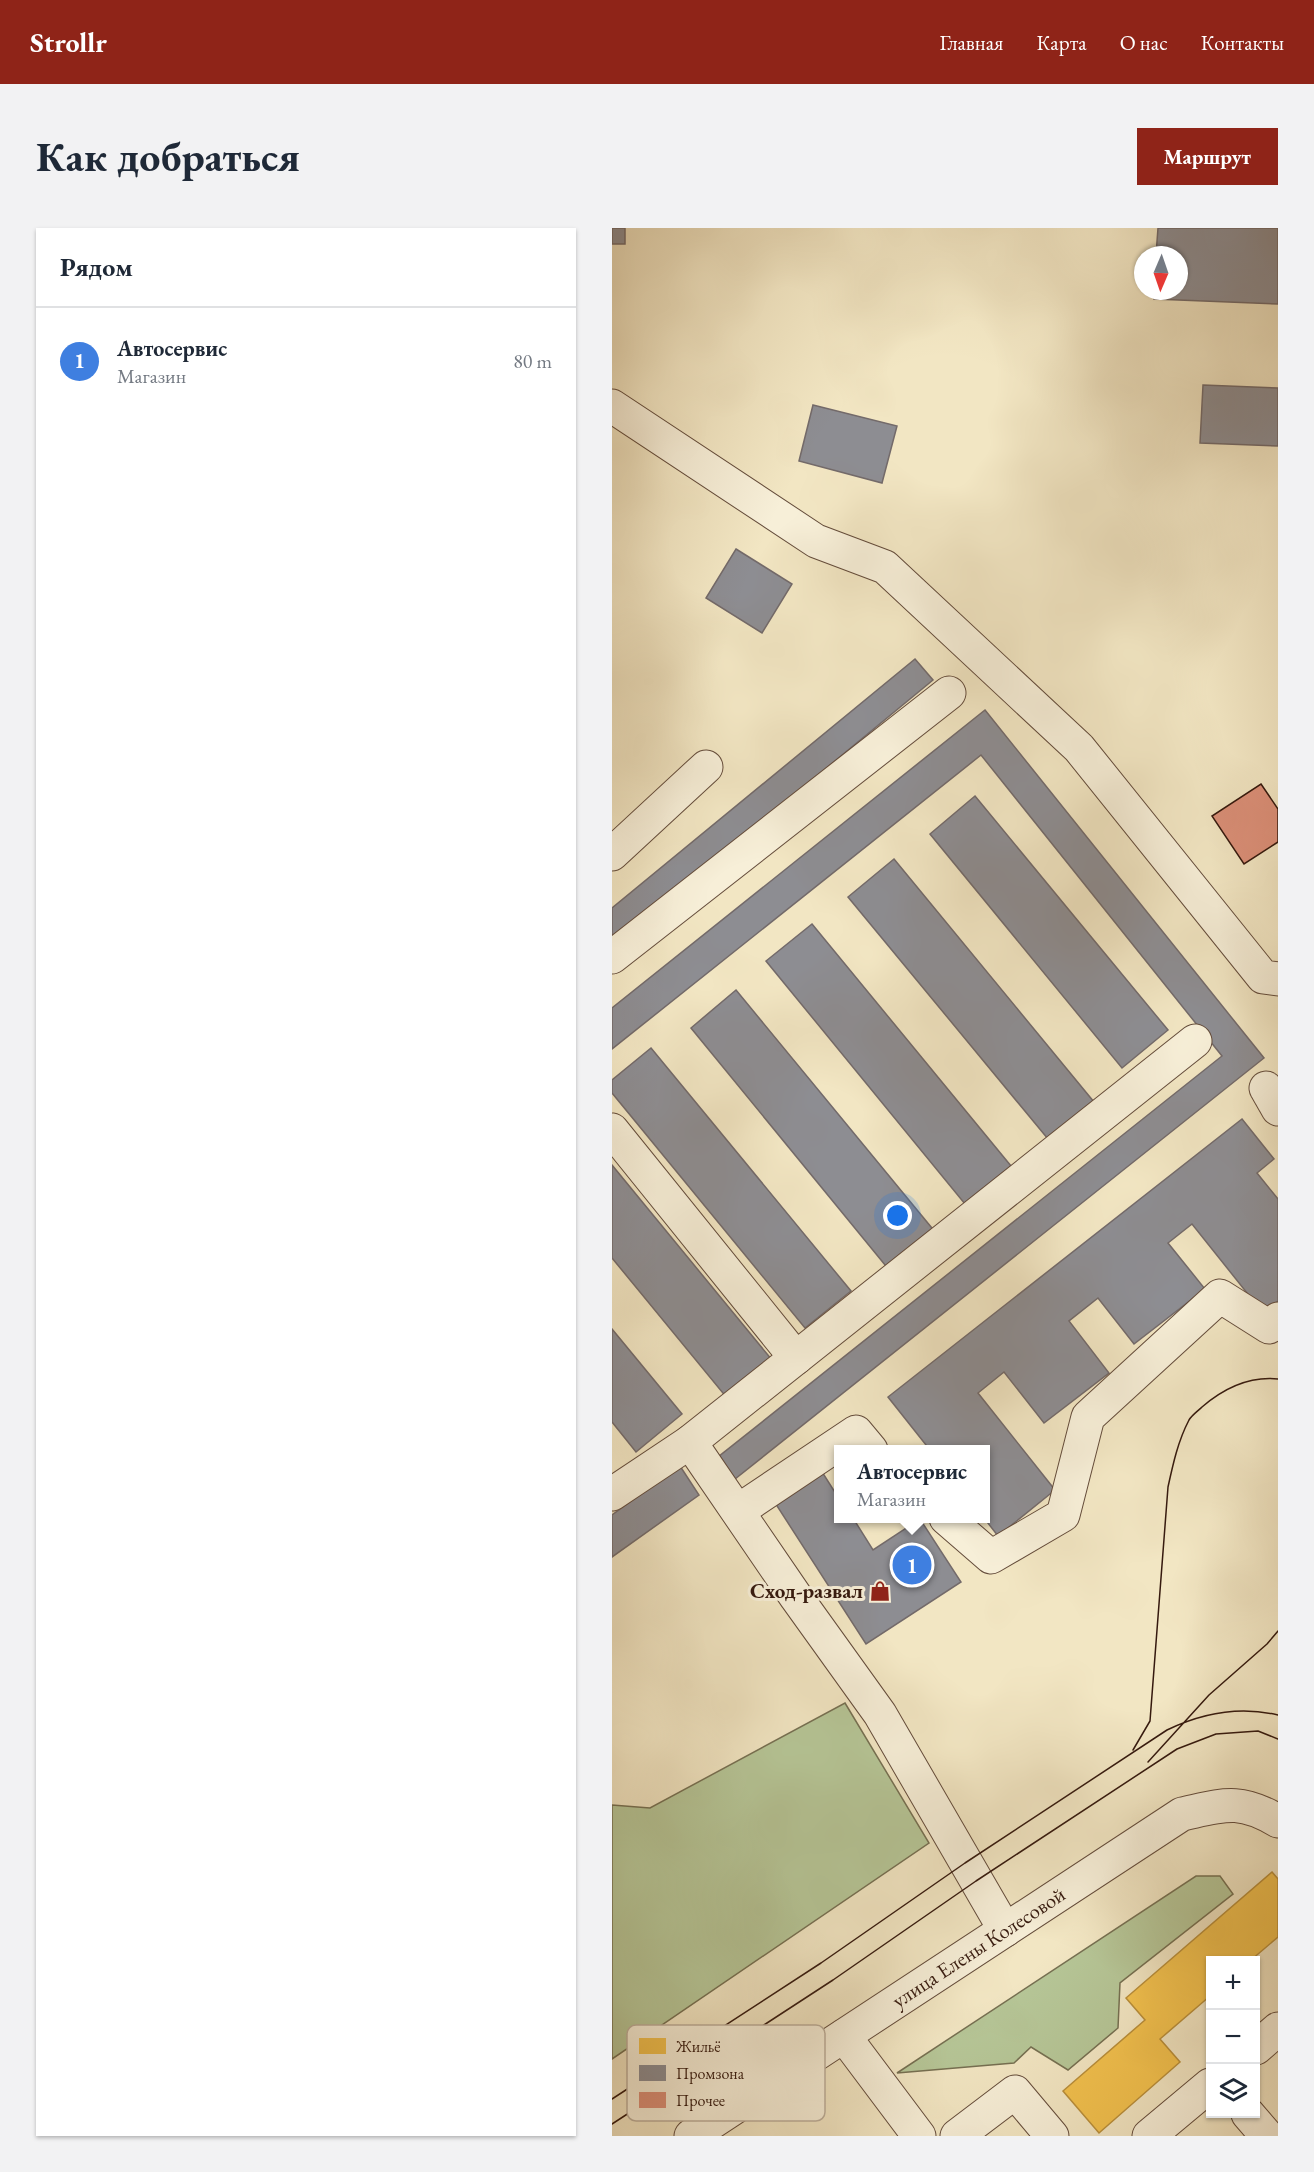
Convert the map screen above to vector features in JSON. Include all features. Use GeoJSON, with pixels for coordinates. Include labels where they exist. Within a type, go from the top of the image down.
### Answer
{"type":"FeatureCollection","features":[{"type":"Feature","properties":{"kind":"street"},"geometry":{"type":"LineString","coordinates":[[612,406],[816,541],[885,567],[1079,748],[1263,977],[1278,979]]}},
{"type":"Feature","properties":{"kind":"street"},"geometry":{"type":"LineString","coordinates":[[612,957],[949,693]]}},
{"type":"Feature","properties":{"kind":"street"},"geometry":{"type":"LineString","coordinates":[[612,854],[706,767]]}},
{"type":"Feature","properties":{"kind":"street"},"geometry":{"type":"LineString","coordinates":[[612,1494],[690,1442],[1195,1041]]}},
{"type":"Feature","properties":{"kind":"street"},"geometry":{"type":"LineString","coordinates":[[612,1130],[796,1358]]}},
{"type":"Feature","properties":{"kind":"street"},"geometry":{"type":"LineString","coordinates":[[952,1523],[991,1557],[1063,1515],[1088,1417],[1220,1296],[1269,1327],[1278,1319]]}},
{"type":"Feature","properties":{"kind":"street"},"geometry":{"type":"LineString","coordinates":[[837,1445],[856,1432],[867,1445]]}},
{"type":"Feature","properties":{"kind":"street"},"geometry":{"type":"LineString","coordinates":[[690,1442],[880,1714],[1005,1929]]}},
{"type":"Feature","properties":{"kind":"street"},"geometry":{"type":"LineString","coordinates":[[738,1511],[834,1447]]}},
{"type":"Feature","properties":{"kind":"street","name":"улица Елены Колесовой"},"geometry":{"type":"LineString","coordinates":[[825,2048],[1182,1814],[1226,1804],[1258,1809],[1278,1821]]}},
{"type":"Feature","properties":{"kind":"street"},"geometry":{"type":"LineString","coordinates":[[1260,2045],[1278,2029]]}},
{"type":"Feature","properties":{"kind":"street"},"geometry":{"type":"LineString","coordinates":[[844,2036],[919,2136]]}},
{"type":"Feature","properties":{"kind":"street"},"geometry":{"type":"LineString","coordinates":[[1149,2136],[1206,2088]]}},
{"type":"Feature","properties":{"kind":"street"},"geometry":{"type":"LineString","coordinates":[[957,2136],[1015,2092],[1052,2136]]}},
{"type":"Feature","properties":{"kind":"street"},"geometry":{"type":"LineString","coordinates":[[1251,2118],[1267,2136]]}},
{"type":"Feature","properties":{"kind":"street","name":"улица Елены Колесовой"},"geometry":{"type":"LineString","coordinates":[[691,2136],[714,2121]]}},
{"type":"Feature","properties":{"kind":"green space"},"geometry":{"type":"Polygon","coordinates":[[[845,1703],[929,1843],[662,2025],[627,2025],[627,2049],[612,2059],[612,1805],[650,1808],[845,1703]]]}},
{"type":"Feature","properties":{"kind":"green space"},"geometry":{"type":"Polygon","coordinates":[[[1196,1876],[1220,1876],[1233,1894],[1120,1983],[1118,2028],[1068,2070],[1031,2047],[1014,2063],[897,2073],[1196,1876]]]}},
{"type":"Feature","properties":{"kind":"building: Жильё"},"geometry":{"type":"Polygon","coordinates":[[[1272,1872],[1278,1879],[1278,1937],[1256,1956],[1206,1956],[1206,1999],[1160,2039],[1180,2062],[1099,2133],[1063,2091],[1145,2020],[1126,1998],[1272,1872]]]}},
{"type":"Feature","properties":{"kind":"building: Промзона"},"geometry":{"type":"Polygon","coordinates":[[[612,228],[625,228],[625,244],[612,244],[612,228]]]}},
{"type":"Feature","properties":{"kind":"building: Промзона"},"geometry":{"type":"Polygon","coordinates":[[[1158,228],[1278,228],[1278,304],[1179,300],[1188,300],[1188,246],[1157,246],[1158,228]]]}},
{"type":"Feature","properties":{"kind":"building: Промзона"},"geometry":{"type":"Polygon","coordinates":[[[1203,385],[1278,388],[1278,446],[1200,443],[1203,385]]]}},
{"type":"Feature","properties":{"kind":"building: Промзона"},"geometry":{"type":"Polygon","coordinates":[[[813,405],[897,426],[882,483],[799,461],[813,405]]]}},
{"type":"Feature","properties":{"kind":"building: Промзона"},"geometry":{"type":"Polygon","coordinates":[[[736,549],[792,584],[762,633],[706,598],[736,549]]]}},
{"type":"Feature","properties":{"kind":"building: Промзона"},"geometry":{"type":"Polygon","coordinates":[[[915,659],[933,680],[612,945],[612,908],[915,659]]]}},
{"type":"Feature","properties":{"kind":"building: Промзона"},"geometry":{"type":"Polygon","coordinates":[[[985,710],[1264,1058],[730,1483],[713,1461],[1222,1056],[981,755],[612,1049],[612,1008],[985,710]]]}},
{"type":"Feature","properties":{"kind":"building: Промзона"},"geometry":{"type":"Polygon","coordinates":[[[975,796],[1168,1030],[1122,1068],[930,834],[975,796]]]}},
{"type":"Feature","properties":{"kind":"building: Промзона"},"geometry":{"type":"Polygon","coordinates":[[[894,859],[1094,1102],[1048,1139],[848,897],[894,859]]]}},
{"type":"Feature","properties":{"kind":"building: Промзона"},"geometry":{"type":"Polygon","coordinates":[[[812,924],[1011,1166],[965,1204],[766,961],[812,924]]]}},
{"type":"Feature","properties":{"kind":"building: Промзона"},"geometry":{"type":"Polygon","coordinates":[[[736,990],[936,1233],[890,1271],[691,1028],[736,990]]]}},
{"type":"Feature","properties":{"kind":"building: Промзона"},"geometry":{"type":"Polygon","coordinates":[[[651,1048],[851,1291],[805,1328],[612,1093],[612,1080],[651,1048]]]}},
{"type":"Feature","properties":{"kind":"building: Промзона"},"geometry":{"type":"Polygon","coordinates":[[[1242,1119],[1274,1159],[1257,1173],[1278,1199],[1278,1301],[1263,1313],[1192,1224],[1168,1243],[1205,1289],[1134,1344],[1098,1298],[1069,1321],[1109,1373],[1044,1423],[1004,1372],[978,1393],[1055,1490],[998,1536],[988,1523],[990,1523],[990,1445],[926,1445],[888,1397],[1242,1119]]]}},
{"type":"Feature","properties":{"kind":"building: Промзона"},"geometry":{"type":"Polygon","coordinates":[[[612,1165],[772,1360],[727,1398],[612,1258],[612,1165]]]}},
{"type":"Feature","properties":{"kind":"building: Промзона"},"geometry":{"type":"Polygon","coordinates":[[[612,1329],[682,1414],[636,1452],[612,1422],[612,1329]]]}},
{"type":"Feature","properties":{"kind":"building: Промзона"},"geometry":{"type":"Polygon","coordinates":[[[817,1464],[834,1491],[834,1523],[856,1523],[873,1550],[914,1523],[923,1523],[961,1582],[866,1644],[770,1495],[817,1464]]]}},
{"type":"Feature","properties":{"kind":"building: Промзона"},"geometry":{"type":"Polygon","coordinates":[[[680,1466],[699,1495],[612,1557],[612,1515],[680,1466]]]}},
{"type":"Feature","properties":{"kind":"building: Прочее"},"geometry":{"type":"Polygon","coordinates":[[[1261,784],[1278,809],[1278,842],[1244,864],[1212,816],[1261,784]]]}},
{"type":"Feature","properties":{"kind":"tram line"},"geometry":{"type":"LineString","coordinates":[[1133,1750],[1150,1721],[1168,1487],[1182,1436],[1192,1416],[1228,1389],[1247,1382],[1278,1379]]}},
{"type":"Feature","properties":{"kind":"tram line"},"geometry":{"type":"LineString","coordinates":[[1148,1762],[1209,1695],[1267,1644],[1278,1631]]}},
{"type":"Feature","properties":{"kind":"tram line"},"geometry":{"type":"LineString","coordinates":[[726,2025],[1167,1730],[1207,1715],[1235,1711],[1278,1715]]}},
{"type":"Feature","properties":{"kind":"tram line"},"geometry":{"type":"LineString","coordinates":[[764,2025],[976,1881],[1177,1749],[1216,1734],[1258,1731],[1278,1739]]}},
{"type":"Feature","properties":{"kind":"tram line"},"geometry":{"type":"LineString","coordinates":[[612,2099],[627,2089]]}},
{"type":"Feature","properties":{"kind":"tram line"},"geometry":{"type":"LineString","coordinates":[[612,2124],[627,2114]]}},
{"type":"Feature","properties":{"kind":"place","name":"Автосервис"},"geometry":{"type":"Point","coordinates":[912,1565]}},
{"type":"Feature","properties":{"kind":"place","name":"Сход-развал"},"geometry":{"type":"Point","coordinates":[880,1591]}}]}
